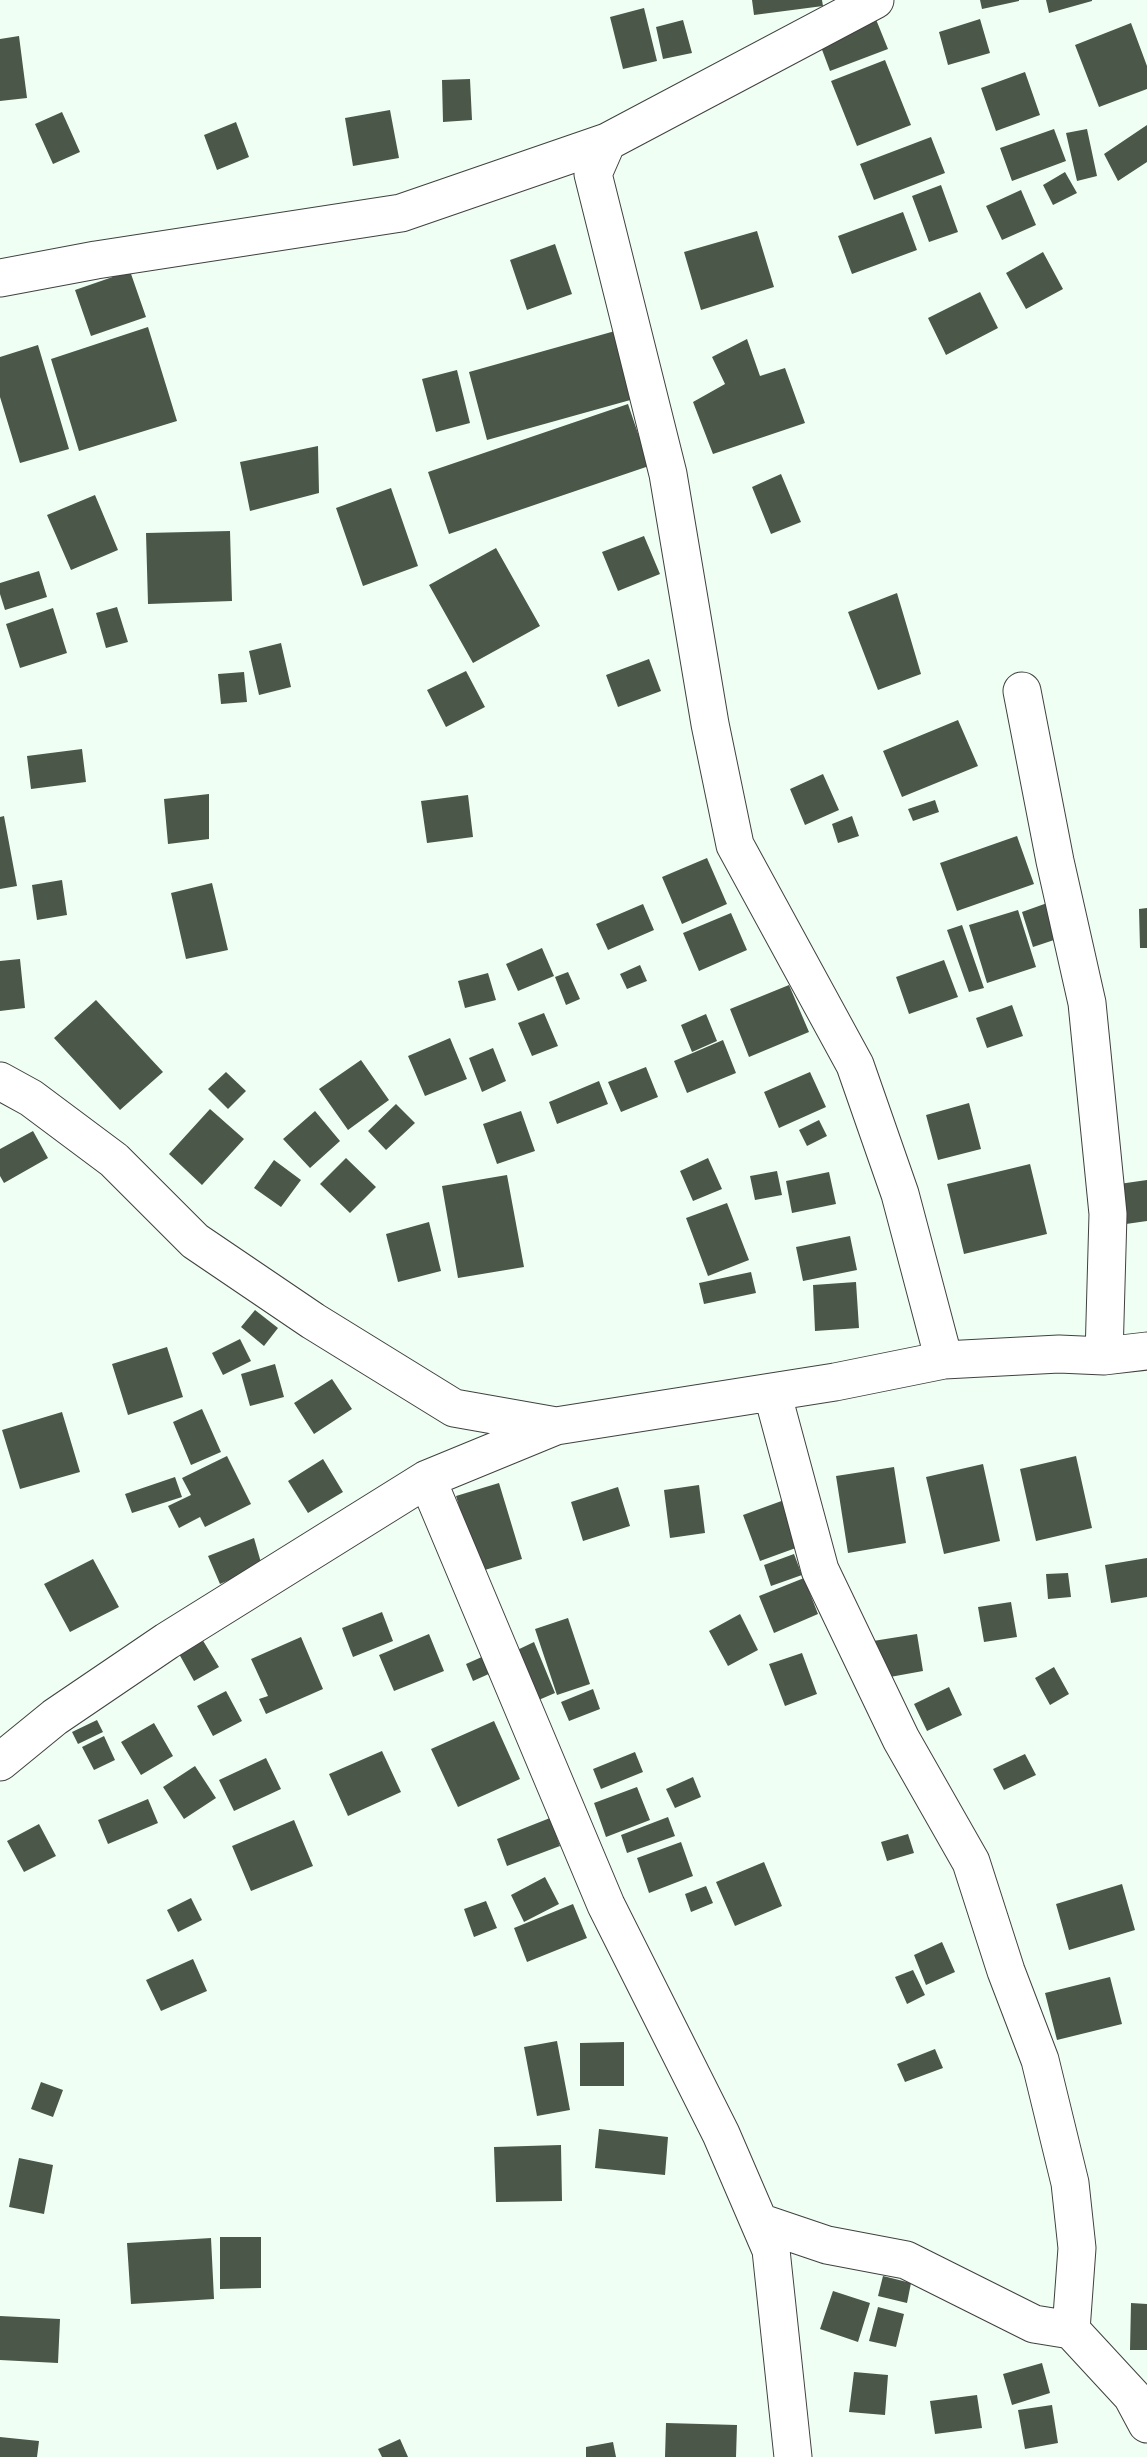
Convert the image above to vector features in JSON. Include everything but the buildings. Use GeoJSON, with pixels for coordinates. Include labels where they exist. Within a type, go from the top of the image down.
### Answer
{"type":"FeatureCollection","features":[{"type":"Feature","properties":{"kind":"street"},"geometry":{"type":"LineString","coordinates":[[0,278],[96,260],[401,213],[607,142],[875,0]]}},
{"type":"Feature","properties":{"kind":"street"},"geometry":{"type":"LineString","coordinates":[[607,142],[593,174],[668,474],[710,724],[735,845],[855,1065],[900,1194],[944,1360]]}},
{"type":"Feature","properties":{"kind":"street"},"geometry":{"type":"LineString","coordinates":[[1022,691],[1055,862],[1087,1003],[1108,1214],[1104,1356]]}},
{"type":"Feature","properties":{"kind":"street"},"geometry":{"type":"LineString","coordinates":[[0,1081],[32,1098],[114,1160],[195,1241],[313,1321],[430,1394],[454,1408],[556,1426]]}},
{"type":"Feature","properties":{"kind":"street"},"geometry":{"type":"LineString","coordinates":[[0,1762],[55,1717],[167,1641],[427,1479],[556,1426],[772,1392],[944,1360],[1059,1354],[1104,1356],[1147,1351]]}},
{"type":"Feature","properties":{"kind":"street"},"geometry":{"type":"LineString","coordinates":[[772,1392],[820,1570],[901,1739],[971,1862],[1006,1971],[1040,2060],[1070,2183],[1077,2248],[1071,2330]]}},
{"type":"Feature","properties":{"kind":"street"},"geometry":{"type":"LineString","coordinates":[[427,1479],[606,1905],[722,2134],[771,2250],[793,2457]]}},
{"type":"Feature","properties":{"kind":"street"},"geometry":{"type":"LineString","coordinates":[[759,2222],[827,2245],[906,2260],[1034,2324],[1071,2330],[1132,2396],[1147,2424]]}}]}
